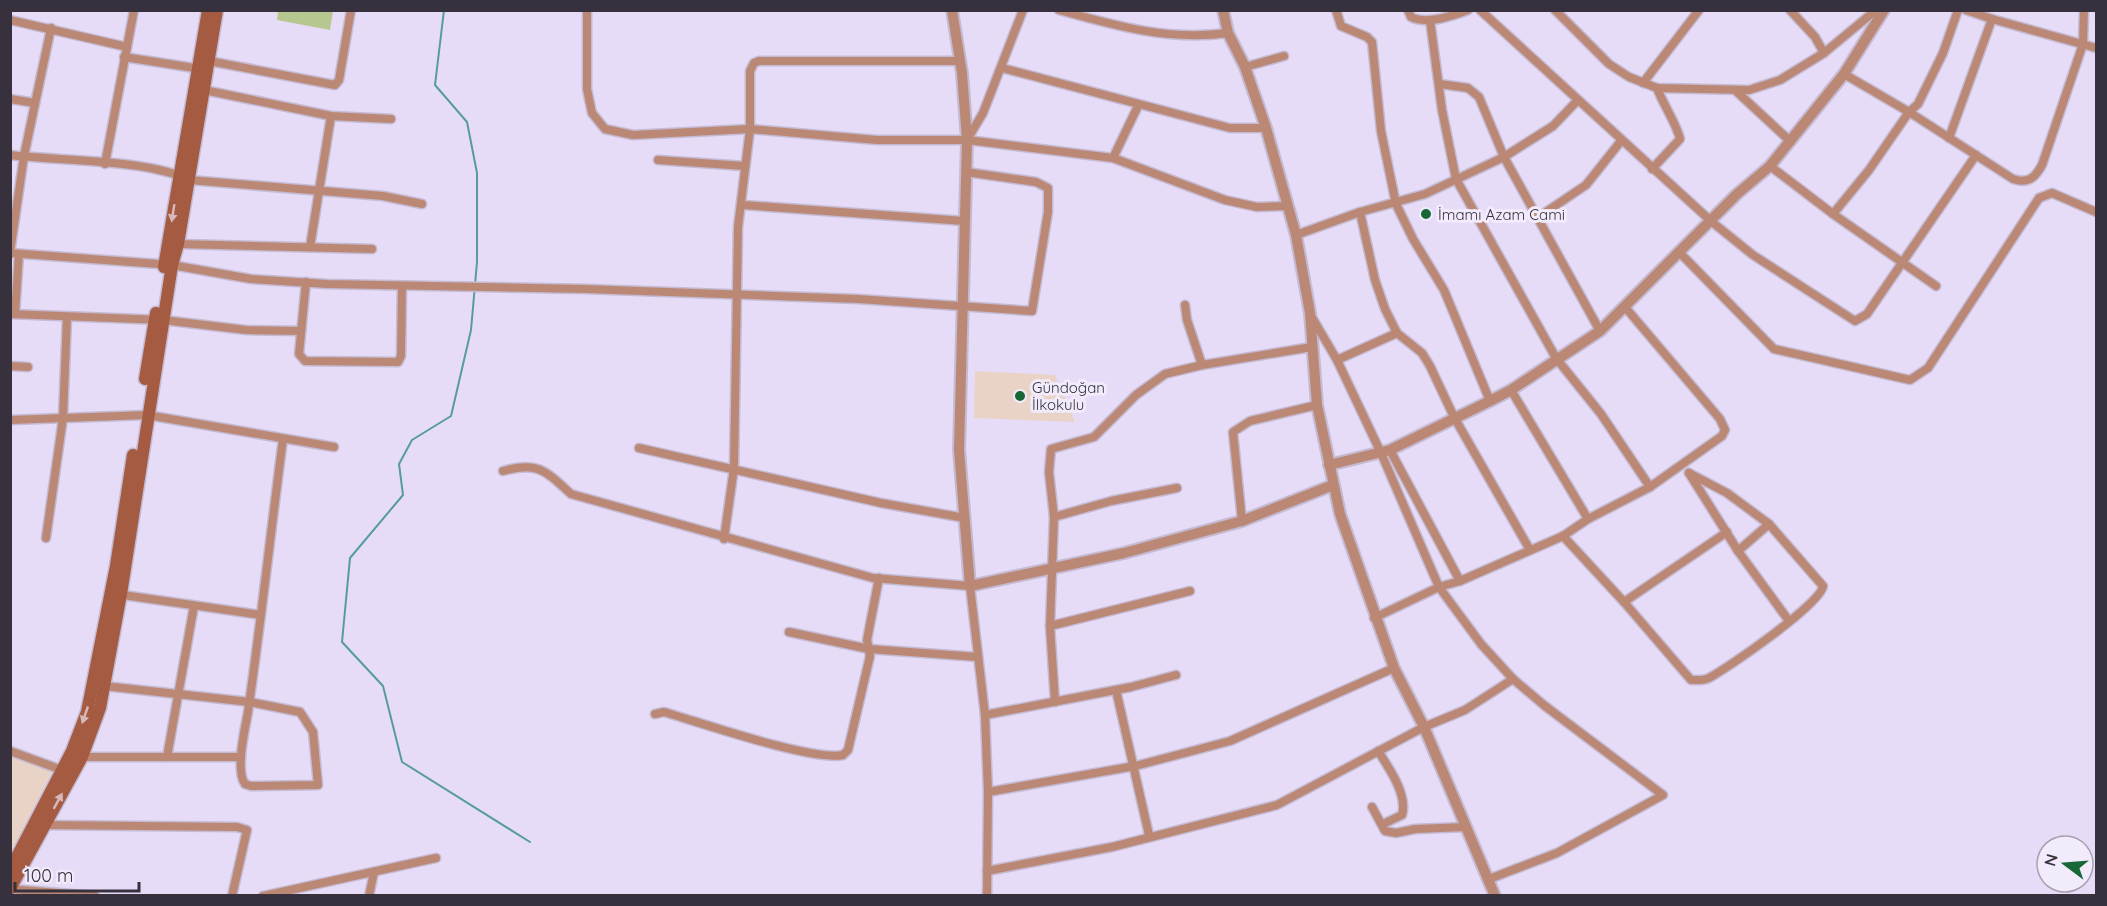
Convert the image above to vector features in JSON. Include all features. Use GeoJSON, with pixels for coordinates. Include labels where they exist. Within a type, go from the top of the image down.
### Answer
{"type":"FeatureCollection","features":[{"type":"Feature","properties":{"kind":"main road"},"geometry":{"type":"LineString","coordinates":[[168,265],[178,244],[184,177],[204,90],[208,10]]}},
{"type":"Feature","properties":{"kind":"main road"},"geometry":{"type":"LineString","coordinates":[[10,889],[82,757],[100,708],[143,415],[168,265],[217,10]]}},
{"type":"Feature","properties":{"kind":"main road"},"geometry":{"type":"LineString","coordinates":[[10,870],[62,770],[87,712],[116,594]]}},
{"type":"Feature","properties":{"kind":"street"},"geometry":{"type":"LineString","coordinates":[[105,164],[134,10]]}},
{"type":"Feature","properties":{"kind":"street"},"geometry":{"type":"LineString","coordinates":[[124,57],[335,85],[339,80],[351,10]]}},
{"type":"Feature","properties":{"kind":"street"},"geometry":{"type":"LineString","coordinates":[[587,10],[587,89],[592,113],[605,129],[633,135],[750,129],[877,140],[968,140],[1113,158],[1225,200],[1257,207],[1287,206]]}},
{"type":"Feature","properties":{"kind":"street"},"geometry":{"type":"LineString","coordinates":[[952,10],[968,140],[959,450],[970,586],[985,715],[988,792],[987,896]]}},
{"type":"Feature","properties":{"kind":"street"},"geometry":{"type":"LineString","coordinates":[[968,140],[1002,68],[1023,10]]}},
{"type":"Feature","properties":{"kind":"street"},"geometry":{"type":"LineString","coordinates":[[1059,10],[1137,32],[1198,37],[1228,33]]}},
{"type":"Feature","properties":{"kind":"street"},"geometry":{"type":"LineString","coordinates":[[1223,10],[1228,33],[1245,67],[1266,128],[1296,236],[1310,313],[1317,405],[1333,485],[1374,618],[1394,668],[1424,727],[1495,896]]}},
{"type":"Feature","properties":{"kind":"street"},"geometry":{"type":"LineString","coordinates":[[1336,10],[1341,26],[1367,37],[1374,48],[1381,131],[1396,204],[1413,239],[1444,290],[1490,401]]}},
{"type":"Feature","properties":{"kind":"street"},"geometry":{"type":"LineString","coordinates":[[1408,10],[1411,18],[1430,20],[1468,10]]}},
{"type":"Feature","properties":{"kind":"street"},"geometry":{"type":"LineString","coordinates":[[1480,10],[1712,222],[1753,255],[1855,321],[1867,314],[1976,155]]}},
{"type":"Feature","properties":{"kind":"street"},"geometry":{"type":"LineString","coordinates":[[1643,84],[1699,10]]}},
{"type":"Feature","properties":{"kind":"street"},"geometry":{"type":"LineString","coordinates":[[1790,10],[1815,37],[1824,53]]}},
{"type":"Feature","properties":{"kind":"street"},"geometry":{"type":"LineString","coordinates":[[1561,12],[1609,64],[1643,84],[1657,88],[1736,91],[1780,80],[1824,53],[1876,10]]}},
{"type":"Feature","properties":{"kind":"street"},"geometry":{"type":"LineString","coordinates":[[1329,465],[1386,451],[1490,401],[1511,390],[1556,358],[1600,331],[1712,222],[1737,194],[1770,166],[1844,74],[1884,10]]}},
{"type":"Feature","properties":{"kind":"street"},"geometry":{"type":"LineString","coordinates":[[1833,214],[1869,170],[1909,112],[1918,104],[1938,63],[1958,10]]}},
{"type":"Feature","properties":{"kind":"street"},"geometry":{"type":"LineString","coordinates":[[1966,10],[1992,20],[2097,48]]}},
{"type":"Feature","properties":{"kind":"street"},"geometry":{"type":"LineString","coordinates":[[1844,74],[1909,112],[2013,179],[2023,182],[2036,176],[2083,44],[2084,10]]}},
{"type":"Feature","properties":{"kind":"street"},"geometry":{"type":"LineString","coordinates":[[10,20],[127,46]]}},
{"type":"Feature","properties":{"kind":"street"},"geometry":{"type":"LineString","coordinates":[[1430,20],[1442,110],[1456,179],[1556,358],[1601,414],[1650,487]]}},
{"type":"Feature","properties":{"kind":"street"},"geometry":{"type":"LineString","coordinates":[[1949,138],[1992,20]]}},
{"type":"Feature","properties":{"kind":"street"},"geometry":{"type":"LineString","coordinates":[[51,28],[24,156],[10,254],[168,265],[251,279],[487,289],[586,289],[858,299],[1032,311],[1048,212],[1048,188],[1036,182],[966,172]]}},
{"type":"Feature","properties":{"kind":"street"},"geometry":{"type":"LineString","coordinates":[[1245,67],[1284,56]]}},
{"type":"Feature","properties":{"kind":"street"},"geometry":{"type":"LineString","coordinates":[[724,539],[734,468],[738,227],[743,205],[744,166],[750,129],[750,71],[753,63],[759,61],[960,61]]}},
{"type":"Feature","properties":{"kind":"street"},"geometry":{"type":"LineString","coordinates":[[1002,68],[1138,106],[1230,128],[1266,128]]}},
{"type":"Feature","properties":{"kind":"street"},"geometry":{"type":"LineString","coordinates":[[1440,84],[1468,88],[1479,97],[1504,157],[1600,331]]}},
{"type":"Feature","properties":{"kind":"street"},"geometry":{"type":"LineString","coordinates":[[1652,169],[1680,139],[1657,88]]}},
{"type":"Feature","properties":{"kind":"street"},"geometry":{"type":"LineString","coordinates":[[204,90],[331,116],[391,119]]}},
{"type":"Feature","properties":{"kind":"street"},"geometry":{"type":"LineString","coordinates":[[1736,91],[1791,142]]}},
{"type":"Feature","properties":{"kind":"street"},"geometry":{"type":"LineString","coordinates":[[10,99],[35,103]]}},
{"type":"Feature","properties":{"kind":"street"},"geometry":{"type":"LineString","coordinates":[[1296,236],[1360,212],[1396,204],[1504,157],[1553,126],[1577,101]]}},
{"type":"Feature","properties":{"kind":"street"},"geometry":{"type":"LineString","coordinates":[[1113,158],[1138,106]]}},
{"type":"Feature","properties":{"kind":"street"},"geometry":{"type":"LineString","coordinates":[[310,247],[331,116]]}},
{"type":"Feature","properties":{"kind":"street"},"geometry":{"type":"LineString","coordinates":[[1537,218],[1586,185],[1621,141]]}},
{"type":"Feature","properties":{"kind":"street"},"geometry":{"type":"LineString","coordinates":[[10,155],[142,167],[184,177],[383,196],[422,204]]}},
{"type":"Feature","properties":{"kind":"street"},"geometry":{"type":"LineString","coordinates":[[657,160],[744,166]]}},
{"type":"Feature","properties":{"kind":"street"},"geometry":{"type":"LineString","coordinates":[[1770,166],[1833,214],[1936,286]]}},
{"type":"Feature","properties":{"kind":"street"},"geometry":{"type":"LineString","coordinates":[[1680,253],[1774,349],[1910,380],[1928,368],[2039,198],[2052,193],[2097,212]]}},
{"type":"Feature","properties":{"kind":"street"},"geometry":{"type":"LineString","coordinates":[[743,205],[964,221]]}},
{"type":"Feature","properties":{"kind":"street"},"geometry":{"type":"LineString","coordinates":[[1360,212],[1375,280],[1397,333],[1422,353],[1430,366],[1454,417],[1530,550]]}},
{"type":"Feature","properties":{"kind":"street"},"geometry":{"type":"LineString","coordinates":[[178,244],[372,249]]}},
{"type":"Feature","properties":{"kind":"street"},"geometry":{"type":"LineString","coordinates":[[19,254],[13,314],[159,321],[246,330],[301,331]]}},
{"type":"Feature","properties":{"kind":"street"},"geometry":{"type":"LineString","coordinates":[[306,282],[298,354],[305,361],[398,362],[402,286]]}},
{"type":"Feature","properties":{"kind":"street"},"geometry":{"type":"LineString","coordinates":[[1185,305],[1187,320],[1202,365]]}},
{"type":"Feature","properties":{"kind":"street"},"geometry":{"type":"LineString","coordinates":[[1374,618],[1439,587],[1460,581],[1563,536],[1588,519],[1686,469],[1722,436],[1725,430],[1716,413],[1625,307]]}},
{"type":"Feature","properties":{"kind":"street"},"geometry":{"type":"LineString","coordinates":[[1310,313],[1460,581]]}},
{"type":"Feature","properties":{"kind":"street"},"geometry":{"type":"LineString","coordinates":[[46,538],[63,418],[67,317]]}},
{"type":"Feature","properties":{"kind":"street"},"geometry":{"type":"LineString","coordinates":[[1337,360],[1397,333]]}},
{"type":"Feature","properties":{"kind":"street"},"geometry":{"type":"LineString","coordinates":[[1055,702],[1050,626],[1054,518],[1049,472],[1052,449],[1094,436],[1136,395],[1165,374],[1202,365],[1312,347]]}},
{"type":"Feature","properties":{"kind":"street"},"geometry":{"type":"LineString","coordinates":[[10,366],[28,367]]}},
{"type":"Feature","properties":{"kind":"street"},"geometry":{"type":"LineString","coordinates":[[1511,390],[1588,519]]}},
{"type":"Feature","properties":{"kind":"street"},"geometry":{"type":"LineString","coordinates":[[1242,520],[1233,432],[1250,421],[1317,405]]}},
{"type":"Feature","properties":{"kind":"street"},"geometry":{"type":"LineString","coordinates":[[10,420],[143,415],[334,447]]}},
{"type":"Feature","properties":{"kind":"street"},"geometry":{"type":"LineString","coordinates":[[104,686],[250,702],[300,712],[313,732],[318,785],[260,787],[244,784],[241,777],[242,757],[250,702],[283,439]]}},
{"type":"Feature","properties":{"kind":"street"},"geometry":{"type":"LineString","coordinates":[[639,448],[881,503],[965,518]]}},
{"type":"Feature","properties":{"kind":"street"},"geometry":{"type":"LineString","coordinates":[[1386,451],[1439,587],[1481,644],[1513,679],[1554,713],[1663,795],[1557,853],[1489,879]]}},
{"type":"Feature","properties":{"kind":"street"},"geometry":{"type":"LineString","coordinates":[[502,471],[522,465],[539,467],[571,494],[724,539],[879,578],[970,586],[1124,553],[1242,520],[1333,485]]}},
{"type":"Feature","properties":{"kind":"street"},"geometry":{"type":"LineString","coordinates":[[1563,536],[1691,680],[1707,679],[1748,653],[1819,597],[1823,586],[1769,525],[1727,493],[1686,469]]}},
{"type":"Feature","properties":{"kind":"street"},"geometry":{"type":"LineString","coordinates":[[1686,469],[1738,551],[1789,621]]}},
{"type":"Feature","properties":{"kind":"street"},"geometry":{"type":"LineString","coordinates":[[1054,518],[1111,501],[1177,488]]}},
{"type":"Feature","properties":{"kind":"street"},"geometry":{"type":"LineString","coordinates":[[1738,551],[1769,525]]}},
{"type":"Feature","properties":{"kind":"street"},"geometry":{"type":"LineString","coordinates":[[1624,602],[1727,532]]}},
{"type":"Feature","properties":{"kind":"street"},"geometry":{"type":"LineString","coordinates":[[655,714],[664,712],[771,743],[826,755],[843,755],[848,750],[870,656],[867,640],[879,578]]}},
{"type":"Feature","properties":{"kind":"street"},"geometry":{"type":"LineString","coordinates":[[1050,626],[1190,591]]}},
{"type":"Feature","properties":{"kind":"street"},"geometry":{"type":"LineString","coordinates":[[116,594],[261,615]]}},
{"type":"Feature","properties":{"kind":"street"},"geometry":{"type":"LineString","coordinates":[[167,757],[194,606]]}},
{"type":"Feature","properties":{"kind":"street"},"geometry":{"type":"LineString","coordinates":[[789,632],[869,649],[978,657]]}},
{"type":"Feature","properties":{"kind":"street"},"geometry":{"type":"LineString","coordinates":[[988,792],[1135,766],[1230,741],[1394,668]]}},
{"type":"Feature","properties":{"kind":"street"},"geometry":{"type":"LineString","coordinates":[[985,715],[1116,690],[1176,675]]}},
{"type":"Feature","properties":{"kind":"street"},"geometry":{"type":"LineString","coordinates":[[987,871],[1113,847],[1149,835],[1277,805],[1424,727],[1465,710],[1513,679]]}},
{"type":"Feature","properties":{"kind":"street"},"geometry":{"type":"LineString","coordinates":[[1116,690],[1149,835]]}},
{"type":"Feature","properties":{"kind":"street"},"geometry":{"type":"LineString","coordinates":[[10,751],[62,770]]}},
{"type":"Feature","properties":{"kind":"street"},"geometry":{"type":"LineString","coordinates":[[1378,751],[1390,771],[1405,806],[1402,815],[1383,824]]}},
{"type":"Feature","properties":{"kind":"street"},"geometry":{"type":"LineString","coordinates":[[82,757],[242,757]]}},
{"type":"Feature","properties":{"kind":"street"},"geometry":{"type":"LineString","coordinates":[[1372,807],[1385,831],[1396,833],[1415,829],[1466,827]]}},
{"type":"Feature","properties":{"kind":"street"},"geometry":{"type":"LineString","coordinates":[[45,825],[237,827],[247,830],[232,896]]}},
{"type":"Feature","properties":{"kind":"street"},"geometry":{"type":"LineString","coordinates":[[263,896],[436,858]]}},
{"type":"Feature","properties":{"kind":"street"},"geometry":{"type":"LineString","coordinates":[[369,896],[374,872]]}},
{"type":"Feature","properties":{"kind":"street"},"geometry":{"type":"LineString","coordinates":[[12,896],[10,889],[95,896]]}},
{"type":"Feature","properties":{"kind":"shaded area","name":"Gündoğan İlkokulu"},"geometry":{"type":"Polygon","coordinates":[[[975,371],[1055,375],[1075,422],[974,418],[975,371]]]}},
{"type":"Feature","properties":{"kind":"shaded area"},"geometry":{"type":"Polygon","coordinates":[[[11,756],[52,772],[11,853],[11,756]]]}},
{"type":"Feature","properties":{"kind":"green space"},"geometry":{"type":"Polygon","coordinates":[[[278,10],[333,11],[330,30],[277,20],[278,10]]]}},
{"type":"Feature","properties":{"kind":"waterway"},"geometry":{"type":"LineString","coordinates":[[444,10],[435,85],[467,122],[477,173],[477,262],[471,330],[451,416],[412,440],[399,464],[403,495],[350,558],[342,642],[383,686],[402,762],[530,842]]}},
{"type":"Feature","properties":{"kind":"place","name":"İmamı Azam Cami"},"geometry":{"type":"Point","coordinates":[1426,214]}},
{"type":"Feature","properties":{"kind":"place","name":"Gündoğan İlkokulu"},"geometry":{"type":"Point","coordinates":[1020,396]}}]}
